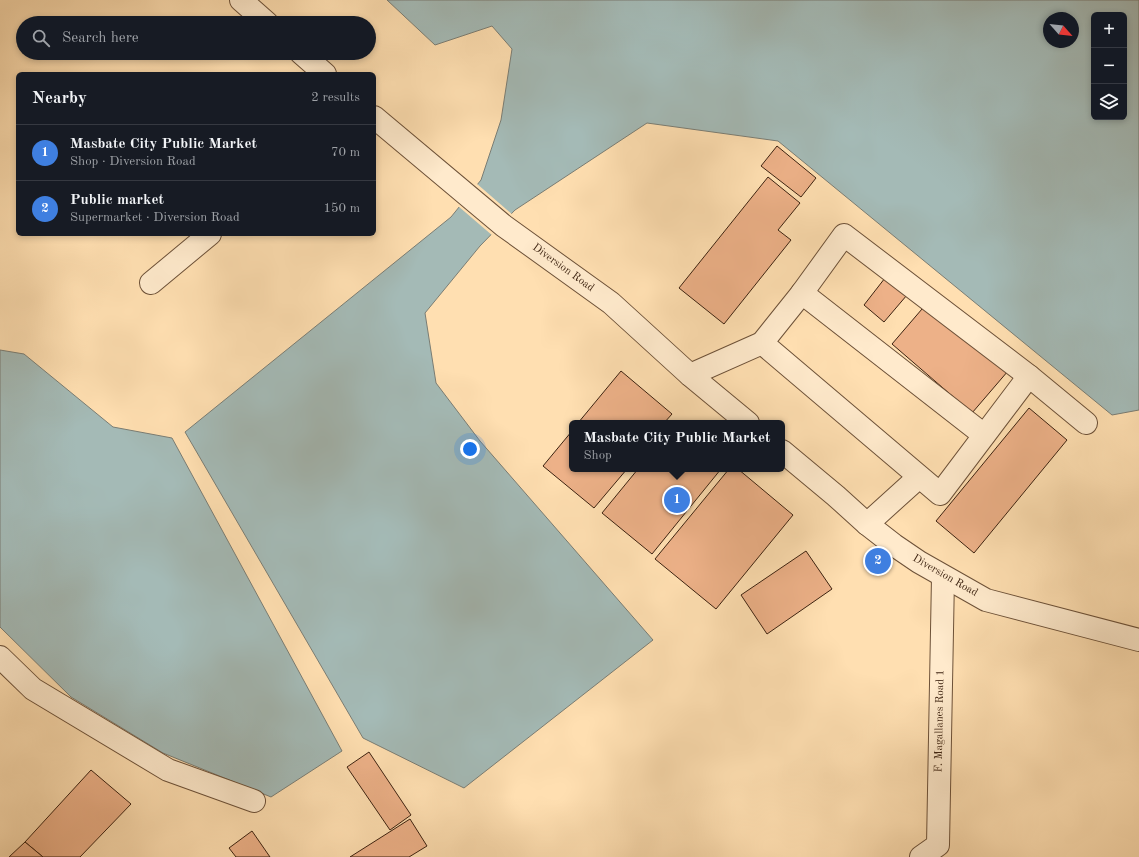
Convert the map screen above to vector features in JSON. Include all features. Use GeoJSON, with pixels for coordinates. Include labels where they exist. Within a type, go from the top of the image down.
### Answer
{"type":"FeatureCollection","features":[{"type":"Feature","properties":{"kind":"street"},"geometry":{"type":"LineString","coordinates":[[241,0],[259,16]]}},
{"type":"Feature","properties":{"kind":"street"},"geometry":{"type":"LineString","coordinates":[[309,60],[323,72]]}},
{"type":"Feature","properties":{"kind":"street","name":"Diversion Road"},"geometry":{"type":"LineString","coordinates":[[376,118],[504,226],[611,303],[690,375],[744,420]]}},
{"type":"Feature","properties":{"kind":"street"},"geometry":{"type":"LineString","coordinates":[[690,375],[762,343],[802,293],[844,235],[1029,376],[1086,423]]}},
{"type":"Feature","properties":{"kind":"street"},"geometry":{"type":"LineString","coordinates":[[151,283],[208,236]]}},
{"type":"Feature","properties":{"kind":"street"},"geometry":{"type":"LineString","coordinates":[[802,293],[984,435]]}},
{"type":"Feature","properties":{"kind":"street"},"geometry":{"type":"LineString","coordinates":[[762,343],[940,494],[1029,376]]}},
{"type":"Feature","properties":{"kind":"street","name":"Diversion Road"},"geometry":{"type":"LineString","coordinates":[[785,454],[867,524],[913,558],[943,577],[986,600],[1139,640]]}},
{"type":"Feature","properties":{"kind":"street"},"geometry":{"type":"LineString","coordinates":[[867,524],[919,477]]}},
{"type":"Feature","properties":{"kind":"street","name":"F. Magallanes Road 1"},"geometry":{"type":"LineString","coordinates":[[921,857],[938,845],[943,577]]}},
{"type":"Feature","properties":{"kind":"street"},"geometry":{"type":"LineString","coordinates":[[0,657],[33,689],[168,770],[254,801]]}},
{"type":"Feature","properties":{"kind":"water"},"geometry":{"type":"Polygon","coordinates":[[[387,0],[1139,0],[1139,410],[1112,415],[778,141],[647,123],[515,210],[480,246],[425,313],[436,383],[480,441],[653,640],[464,788],[363,738],[185,432],[451,217],[481,180],[501,120],[512,49],[492,26],[435,45],[387,0]]]}},
{"type":"Feature","properties":{"kind":"water"},"geometry":{"type":"Polygon","coordinates":[[[0,350],[24,354],[113,427],[172,438],[342,751],[271,797],[163,753],[71,697],[0,627],[0,350]]]}},
{"type":"Feature","properties":{"kind":"pier"},"geometry":{"type":"Polygon","coordinates":[[[476,183],[513,215],[493,236],[458,206],[476,183]]]}},
{"type":"Feature","properties":{"kind":"building"},"geometry":{"type":"Polygon","coordinates":[[[777,146],[816,178],[801,197],[761,166],[777,146]]]}},
{"type":"Feature","properties":{"kind":"building"},"geometry":{"type":"Polygon","coordinates":[[[768,177],[800,203],[778,230],[791,240],[724,324],[679,288],[768,177]]]}},
{"type":"Feature","properties":{"kind":"building"},"geometry":{"type":"Polygon","coordinates":[[[885,278],[907,295],[884,322],[864,305],[885,278]]]}},
{"type":"Feature","properties":{"kind":"building"},"geometry":{"type":"Polygon","coordinates":[[[928,302],[1008,371],[972,413],[892,344],[928,302]]]}},
{"type":"Feature","properties":{"kind":"building"},"geometry":{"type":"Polygon","coordinates":[[[621,371],[672,414],[667,420],[580,420],[621,371]]]}},
{"type":"Feature","properties":{"kind":"building"},"geometry":{"type":"Polygon","coordinates":[[[1029,408],[1067,440],[974,553],[936,521],[1029,408]]]}},
{"type":"Feature","properties":{"kind":"building"},"geometry":{"type":"Polygon","coordinates":[[[569,435],[569,472],[624,472],[594,508],[543,466],[569,435]]]}},
{"type":"Feature","properties":{"kind":"building"},"geometry":{"type":"Polygon","coordinates":[[[636,472],[719,472],[652,554],[602,513],[636,472]]]}},
{"type":"Feature","properties":{"kind":"building"},"geometry":{"type":"Polygon","coordinates":[[[727,472],[742,472],[793,515],[716,609],[655,559],[727,472]]]}},
{"type":"Feature","properties":{"kind":"building"},"geometry":{"type":"Polygon","coordinates":[[[806,551],[832,589],[767,634],[741,595],[806,551]]]}},
{"type":"Feature","properties":{"kind":"building"},"geometry":{"type":"Polygon","coordinates":[[[369,752],[411,815],[390,830],[347,767],[369,752]]]}},
{"type":"Feature","properties":{"kind":"building"},"geometry":{"type":"Polygon","coordinates":[[[91,770],[131,804],[80,857],[43,857],[25,842],[91,770]]]}},
{"type":"Feature","properties":{"kind":"building"},"geometry":{"type":"Polygon","coordinates":[[[410,819],[427,846],[409,857],[350,857],[410,819]]]}},
{"type":"Feature","properties":{"kind":"building"},"geometry":{"type":"Polygon","coordinates":[[[252,831],[270,857],[236,857],[229,848],[252,831]]]}},
{"type":"Feature","properties":{"kind":"building"},"geometry":{"type":"Polygon","coordinates":[[[25,842],[43,857],[9,857],[25,842]]]}},
{"type":"Feature","properties":{"kind":"place","name":"Masbate City Public Market"},"geometry":{"type":"Point","coordinates":[677,500]}},
{"type":"Feature","properties":{"kind":"place","name":"Public market"},"geometry":{"type":"Point","coordinates":[878,561]}}]}
